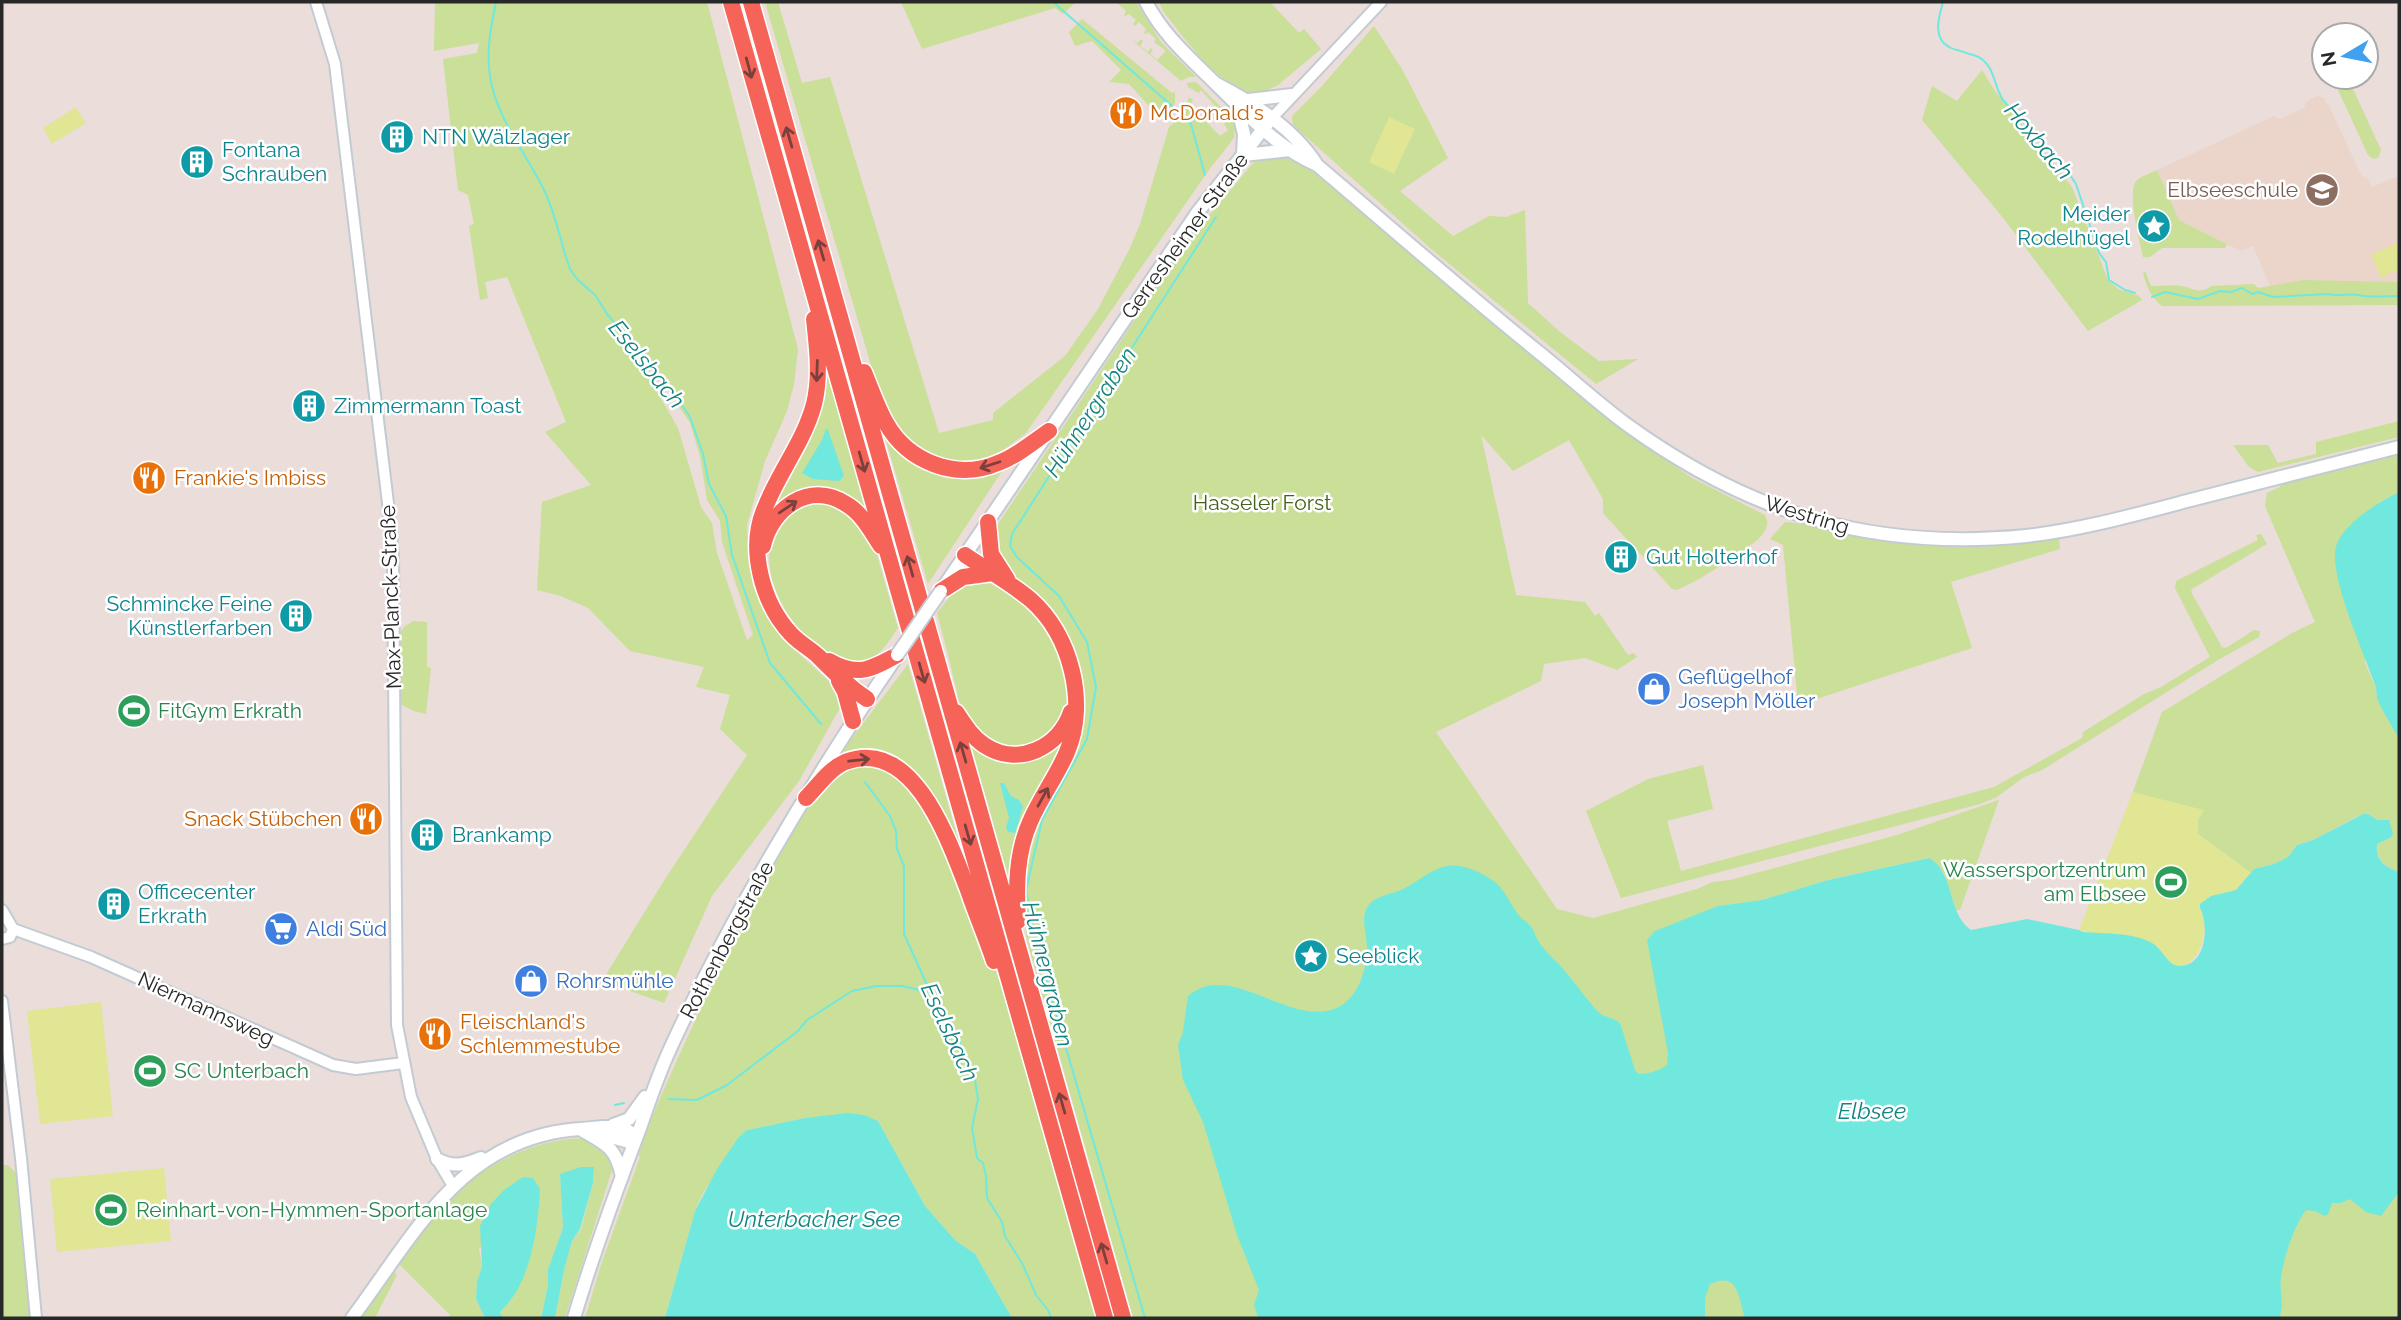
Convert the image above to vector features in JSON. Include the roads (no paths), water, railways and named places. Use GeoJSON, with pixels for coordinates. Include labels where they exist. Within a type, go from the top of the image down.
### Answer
{"type":"FeatureCollection","features":[{"type":"Feature","properties":{"kind":"highway"},"geometry":{"type":"LineString","coordinates":[[731,2],[1105,1318]]}},
{"type":"Feature","properties":{"kind":"highway"},"geometry":{"type":"LineString","coordinates":[[751,2],[1123,1318]]}},
{"type":"Feature","properties":{"kind":"highway"},"geometry":{"type":"LineString","coordinates":[[810,279],[818,356],[814,403],[802,437],[773,489],[759,523],[759,565],[777,615],[791,634],[820,657],[832,671],[845,692],[853,721]]}},
{"type":"Feature","properties":{"kind":"highway"},"geometry":{"type":"LineString","coordinates":[[834,297],[886,422],[902,444],[922,460],[949,469],[987,467],[1009,458],[1049,432]]}},
{"type":"Feature","properties":{"kind":"highway"},"geometry":{"type":"LineString","coordinates":[[759,565],[766,532],[774,519],[793,502],[815,496],[844,502],[854,510],[890,560]]}},
{"type":"Feature","properties":{"kind":"highway"},"geometry":{"type":"LineString","coordinates":[[988,522],[991,554],[1013,587]]}},
{"type":"Feature","properties":{"kind":"highway"},"geometry":{"type":"LineString","coordinates":[[965,555],[1033,602],[1054,630],[1070,666],[1076,692],[1077,715],[1068,750],[1030,823],[1018,863],[1017,903],[1021,959]]}},
{"type":"Feature","properties":{"kind":"highway"},"geometry":{"type":"LineString","coordinates":[[941,592],[963,578],[993,573]]}},
{"type":"Feature","properties":{"kind":"highway"},"geometry":{"type":"LineString","coordinates":[[820,657],[844,668],[860,671],[874,668],[897,655]]}},
{"type":"Feature","properties":{"kind":"highway"},"geometry":{"type":"LineString","coordinates":[[832,671],[867,699]]}},
{"type":"Feature","properties":{"kind":"highway"},"geometry":{"type":"LineString","coordinates":[[949,703],[985,746],[998,752],[1027,754],[1059,736],[1070,715],[1076,692]]}},
{"type":"Feature","properties":{"kind":"highway"},"geometry":{"type":"LineString","coordinates":[[806,799],[838,766],[852,760],[886,762],[911,781],[936,815],[950,844],[993,958],[1019,1046],[1030,1056]]}},
{"type":"Feature","properties":{"kind":"main road"},"geometry":{"type":"LineString","coordinates":[[1146,2],[1166,33],[1217,85],[1267,124]]}},
{"type":"Feature","properties":{"kind":"main road"},"geometry":{"type":"LineString","coordinates":[[1243,103],[1292,95]]}},
{"type":"Feature","properties":{"kind":"main road"},"geometry":{"type":"LineString","coordinates":[[1243,103],[1243,155],[1290,150]]}},
{"type":"Feature","properties":{"kind":"main road","name":"Westring"},"geometry":{"type":"LineString","coordinates":[[1267,124],[1290,150],[1317,165],[1624,423],[1682,462],[1745,495],[1780,509],[1841,527],[1920,538],[2028,536],[2082,527],[2399,447]]}},
{"type":"Feature","properties":{"kind":"main road","name":"Westring"},"geometry":{"type":"LineString","coordinates":[[1267,124],[1309,151],[1317,165]]}},
{"type":"Feature","properties":{"kind":"main road","name":"Gerresheimer Straße"},"geometry":{"type":"LineString","coordinates":[[941,592],[1190,224],[1267,124]]}},
{"type":"Feature","properties":{"kind":"main road","name":"Rothenbergstraße"},"geometry":{"type":"LineString","coordinates":[[574,1318],[658,1077],[741,909],[853,721],[941,592]]}},
{"type":"Feature","properties":{"kind":"main road"},"geometry":{"type":"LineString","coordinates":[[352,1318],[414,1231],[453,1186],[505,1147],[551,1131],[610,1126],[629,1119],[658,1077]]}},
{"type":"Feature","properties":{"kind":"main road"},"geometry":{"type":"LineString","coordinates":[[580,1129],[629,1142],[635,1139],[626,1129],[610,1126]]}},
{"type":"Feature","properties":{"kind":"main road"},"geometry":{"type":"LineString","coordinates":[[580,1129],[605,1142],[612,1150],[622,1177]]}},
{"type":"Feature","properties":{"kind":"main road"},"geometry":{"type":"LineString","coordinates":[[437,1160],[445,1164],[463,1165],[495,1153]]}},
{"type":"Feature","properties":{"kind":"street","name":"Max-Planck-Straße"},"geometry":{"type":"LineString","coordinates":[[316,2],[335,64],[389,508],[394,610],[397,1025],[411,1097],[437,1160],[453,1186]]}},
{"type":"Feature","properties":{"kind":"street","name":"Gerresheimer Straße"},"geometry":{"type":"LineString","coordinates":[[1267,124],[1381,2]]}},
{"type":"Feature","properties":{"kind":"street"},"geometry":{"type":"LineString","coordinates":[[2,910],[13,929],[10,937],[2,939]]}},
{"type":"Feature","properties":{"kind":"street","name":"Niermannsweg"},"geometry":{"type":"LineString","coordinates":[[13,929],[91,957],[332,1065],[356,1069],[403,1063]]}},
{"type":"Feature","properties":{"kind":"street"},"geometry":{"type":"LineString","coordinates":[[2,1001],[21,1158],[36,1318]]}},
{"type":"Feature","properties":{"kind":"water"},"geometry":{"type":"Polygon","coordinates":[[[826,429],[844,476],[839,481],[813,479],[802,473],[826,429]]]}},
{"type":"Feature","properties":{"kind":"water"},"geometry":{"type":"Polygon","coordinates":[[[2399,492],[2399,739],[2378,701],[2375,685],[2342,595],[2335,560],[2340,538],[2353,522],[2399,492]]]}},
{"type":"Feature","properties":{"kind":"water"},"geometry":{"type":"Polygon","coordinates":[[[1000,783],[1004,783],[1011,796],[1019,800],[1023,807],[1015,833],[1008,832],[1006,827],[1009,818],[1000,783]]]}},
{"type":"Feature","properties":{"kind":"water","name":"Elbsee"},"geometry":{"type":"Polygon","coordinates":[[[2363,814],[2378,820],[2389,820],[2393,834],[2377,844],[2378,855],[2385,865],[2399,872],[2399,1192],[2381,1216],[2366,1212],[2350,1199],[2332,1203],[2325,1216],[2306,1210],[2294,1233],[2282,1271],[2282,1309],[2279,1318],[1745,1318],[1736,1288],[1727,1281],[1720,1281],[1710,1284],[1705,1298],[1705,1318],[1258,1318],[1254,1305],[1259,1290],[1237,1235],[1203,1122],[1183,1080],[1178,1045],[1183,1032],[1188,996],[1204,987],[1222,985],[1297,1009],[1316,1012],[1342,1005],[1355,992],[1363,975],[1367,948],[1364,921],[1368,906],[1376,899],[1405,888],[1436,870],[1453,865],[1466,867],[1496,883],[1532,928],[1544,949],[1597,1011],[1620,1023],[1635,1070],[1642,1074],[1667,1065],[1668,1053],[1647,940],[1655,931],[1718,906],[1762,900],[1828,880],[1929,858],[1943,873],[1958,913],[1971,930],[2027,919],[2083,932],[2127,935],[2152,943],[2168,960],[2180,966],[2196,959],[2204,943],[2200,904],[2211,896],[2236,890],[2254,869],[2288,857],[2297,845],[2313,840],[2363,814]]]}},
{"type":"Feature","properties":{"kind":"water","name":"Unterbacher See"},"geometry":{"type":"Polygon","coordinates":[[[848,1113],[864,1115],[878,1121],[925,1206],[955,1240],[975,1254],[1012,1318],[665,1318],[695,1211],[717,1169],[738,1138],[747,1130],[805,1118],[848,1113]]]}},
{"type":"Feature","properties":{"kind":"water"},"geometry":{"type":"Polygon","coordinates":[[[581,1167],[594,1167],[593,1183],[580,1229],[572,1241],[555,1318],[541,1318],[548,1285],[548,1269],[563,1228],[560,1174],[581,1167]]]}},
{"type":"Feature","properties":{"kind":"water"},"geometry":{"type":"Polygon","coordinates":[[[523,1177],[533,1178],[540,1189],[531,1255],[519,1287],[500,1312],[503,1318],[485,1318],[476,1299],[477,1281],[482,1267],[480,1226],[491,1204],[504,1190],[523,1177]]]}},
{"type":"Feature","properties":{"kind":"waterway","name":"Eselsbach"},"geometry":{"type":"LineString","coordinates":[[496,2],[489,48],[493,91],[505,120],[547,198],[570,269],[596,296],[607,314],[670,388],[690,417],[703,454],[709,484],[726,516],[732,555],[770,663],[821,724]]}},
{"type":"Feature","properties":{"kind":"waterway","name":"Hühnergraben"},"geometry":{"type":"LineString","coordinates":[[1053,2],[1172,106]]}},
{"type":"Feature","properties":{"kind":"waterway","name":"Hoxbach"},"geometry":{"type":"LineString","coordinates":[[1943,2],[1938,26],[1940,38],[1949,47],[1977,56],[1987,64],[2003,100],[2076,184],[2099,253],[2106,262],[2109,280],[2135,293]]}},
{"type":"Feature","properties":{"kind":"waterway","name":"Hühnergraben"},"geometry":{"type":"LineString","coordinates":[[1181,115],[1191,124],[1205,175]]}},
{"type":"Feature","properties":{"kind":"waterway","name":"Hühnergraben"},"geometry":{"type":"LineString","coordinates":[[1145,1318],[1037,949],[1026,890],[1042,820],[1087,739],[1096,687],[1087,642],[1059,596],[1017,557],[1010,546],[1012,534],[1216,217]]}},
{"type":"Feature","properties":{"kind":"waterway","name":"Hoxbach"},"geometry":{"type":"LineString","coordinates":[[2152,297],[2165,292],[2198,299],[2220,291],[2231,292],[2242,288],[2252,294],[2258,292],[2273,297],[2328,294],[2399,296]]}},
{"type":"Feature","properties":{"kind":"waterway","name":"Eselsbach"},"geometry":{"type":"LineString","coordinates":[[865,782],[890,816],[896,831],[897,849],[904,866],[904,934],[927,985],[960,1042],[963,1059],[975,1080],[978,1099],[972,1128],[977,1158],[983,1163],[986,1176],[987,1198],[1002,1222],[1005,1236],[1023,1265],[1036,1295],[1051,1318]]}},
{"type":"Feature","properties":{"kind":"waterway"},"geometry":{"type":"LineString","coordinates":[[669,1099],[697,1100],[727,1085],[798,1031],[807,1020],[852,991],[876,986],[902,986],[932,993]]}},
{"type":"Feature","properties":{"kind":"waterway"},"geometry":{"type":"LineString","coordinates":[[615,1105],[624,1103]]}},
{"type":"Feature","properties":{"kind":"place","name":"McDonald's"},"geometry":{"type":"Point","coordinates":[1126,113]}},
{"type":"Feature","properties":{"kind":"place","name":"NTN Wälzlager"},"geometry":{"type":"Point","coordinates":[397,137]}},
{"type":"Feature","properties":{"kind":"place","name":"Fontana Schrauben"},"geometry":{"type":"Point","coordinates":[197,162]}},
{"type":"Feature","properties":{"kind":"place","name":"Elbseeschule"},"geometry":{"type":"Point","coordinates":[2322,190]}},
{"type":"Feature","properties":{"kind":"place","name":"Meider Rodelhügel"},"geometry":{"type":"Point","coordinates":[2154,226]}},
{"type":"Feature","properties":{"kind":"place","name":"Zimmermann Toast"},"geometry":{"type":"Point","coordinates":[309,406]}},
{"type":"Feature","properties":{"kind":"place","name":"Frankie's Imbiss"},"geometry":{"type":"Point","coordinates":[149,478]}},
{"type":"Feature","properties":{"kind":"place","name":"Gut Holterhof"},"geometry":{"type":"Point","coordinates":[1621,557]}},
{"type":"Feature","properties":{"kind":"place","name":"Schmincke Feine Künstlerfarben"},"geometry":{"type":"Point","coordinates":[296,616]}},
{"type":"Feature","properties":{"kind":"place","name":"Geflügelhof Joseph Möller"},"geometry":{"type":"Point","coordinates":[1654,689]}},
{"type":"Feature","properties":{"kind":"place","name":"FitGym Erkrath"},"geometry":{"type":"Point","coordinates":[134,711]}},
{"type":"Feature","properties":{"kind":"place","name":"Snack Stübchen"},"geometry":{"type":"Point","coordinates":[366,819]}},
{"type":"Feature","properties":{"kind":"place","name":"Brankamp"},"geometry":{"type":"Point","coordinates":[427,835]}},
{"type":"Feature","properties":{"kind":"place","name":"Wassersportzentrum am Elbsee"},"geometry":{"type":"Point","coordinates":[2171,882]}},
{"type":"Feature","properties":{"kind":"place","name":"Officecenter Erkrath"},"geometry":{"type":"Point","coordinates":[114,904]}},
{"type":"Feature","properties":{"kind":"place","name":"Aldi Süd"},"geometry":{"type":"Point","coordinates":[281,929]}},
{"type":"Feature","properties":{"kind":"place","name":"Seeblick"},"geometry":{"type":"Point","coordinates":[1311,956]}},
{"type":"Feature","properties":{"kind":"place","name":"Rohrsmühle"},"geometry":{"type":"Point","coordinates":[531,981]}},
{"type":"Feature","properties":{"kind":"place","name":"Fleischland's Schlemmestube"},"geometry":{"type":"Point","coordinates":[435,1034]}},
{"type":"Feature","properties":{"kind":"place","name":"SC Unterbach"},"geometry":{"type":"Point","coordinates":[150,1071]}},
{"type":"Feature","properties":{"kind":"place","name":"Reinhart-von-Hymmen-Sportanlage"},"geometry":{"type":"Point","coordinates":[111,1210]}},
{"type":"Feature","properties":{"kind":"park label","name":"Hasseler Forst"},"geometry":{"type":"Point","coordinates":[1262,503]}}]}
